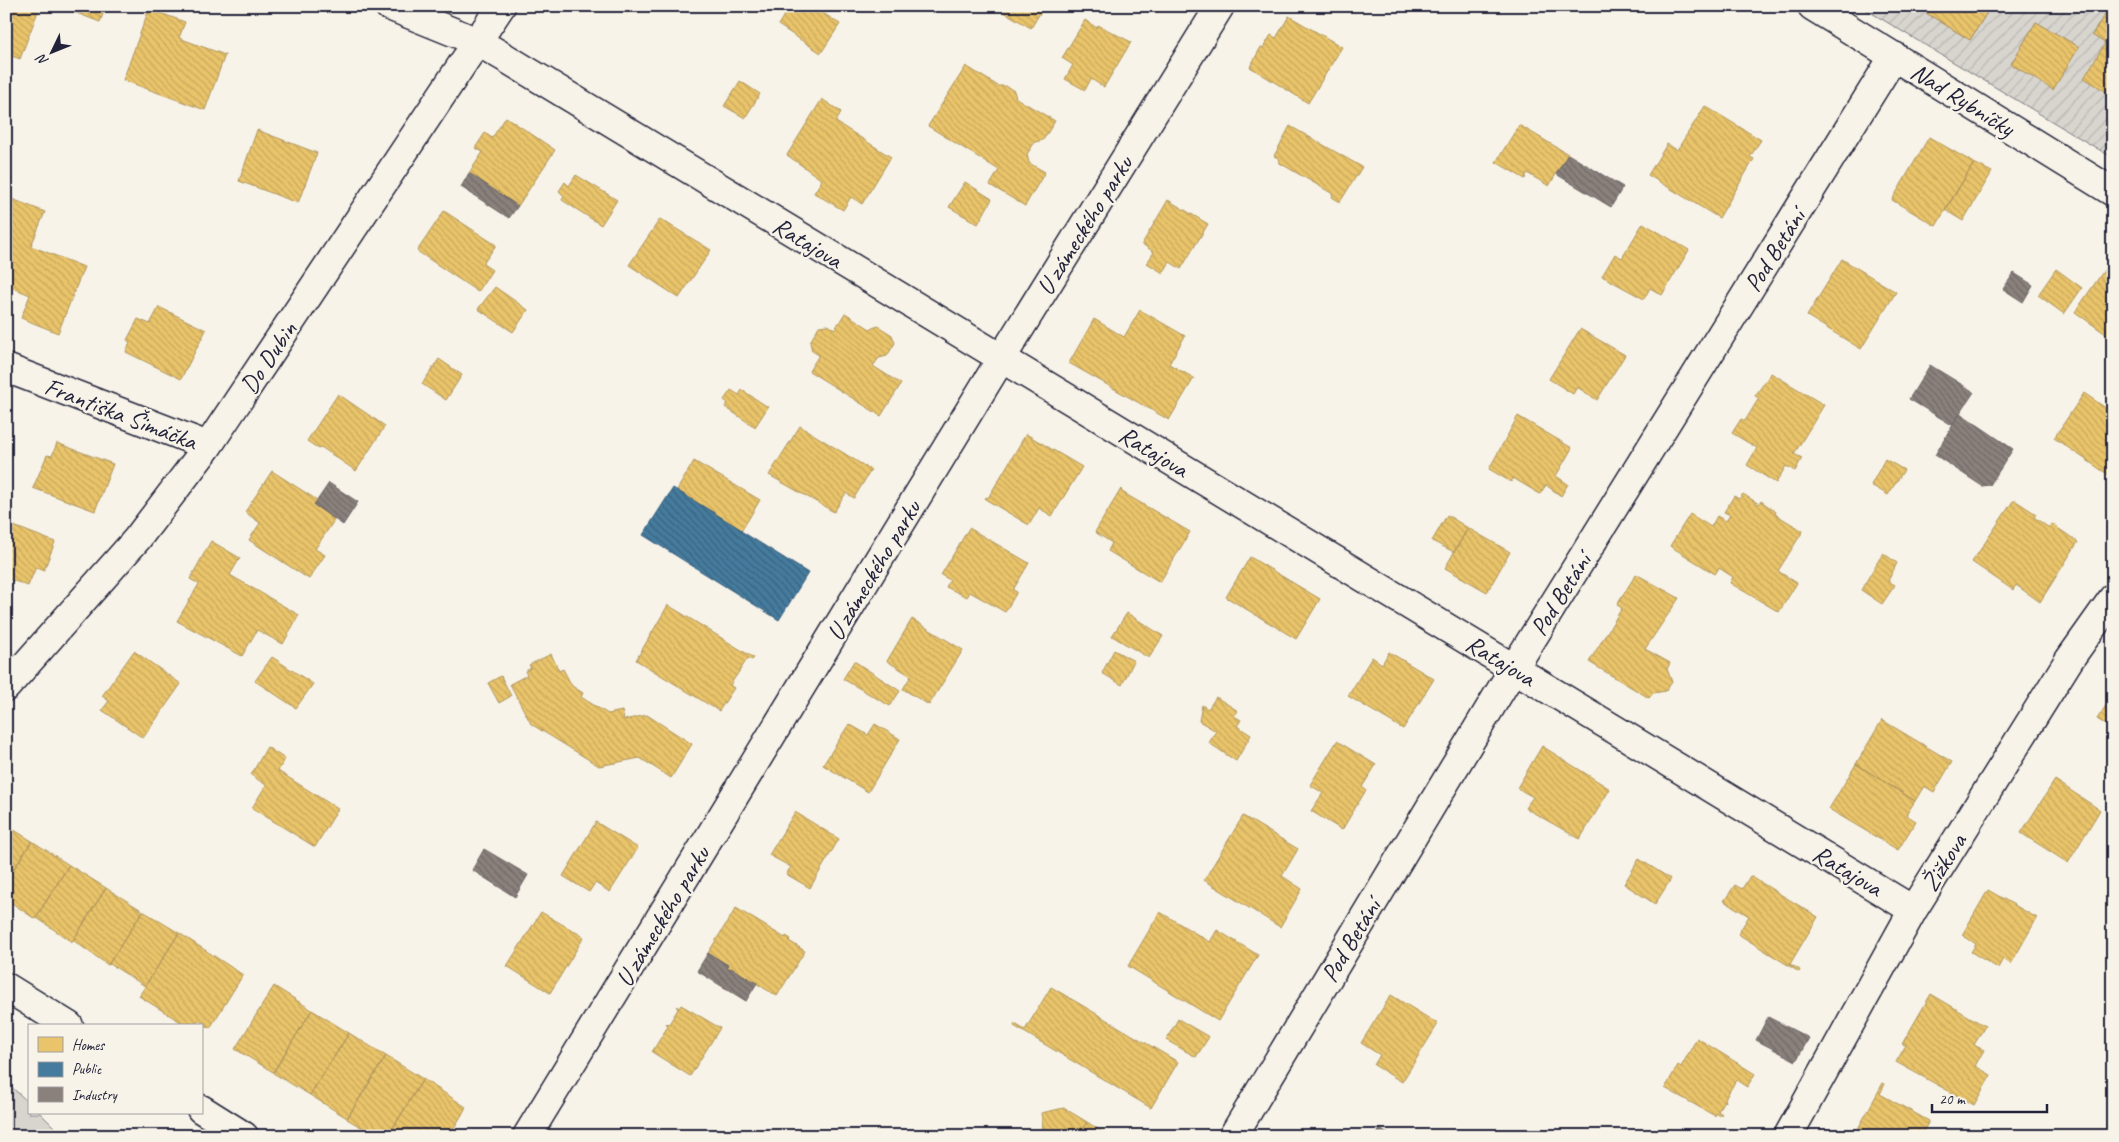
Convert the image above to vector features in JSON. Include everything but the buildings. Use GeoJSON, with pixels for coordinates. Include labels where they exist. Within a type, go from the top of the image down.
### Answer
{"type":"FeatureCollection","features":[{"type":"Feature","properties":{"kind":"street","name":"Ratajova"},"geometry":{"type":"LineString","coordinates":[[389,6],[478,42],[1913,910]]}},
{"type":"Feature","properties":{"kind":"street","name":"Do Dubin"},"geometry":{"type":"LineString","coordinates":[[6,687],[137,538],[208,446],[501,6]]}},
{"type":"Feature","properties":{"kind":"street","name":"U zámeckého parku"},"geometry":{"type":"LineString","coordinates":[[528,1136],[1001,359],[1220,6]]}},
{"type":"Feature","properties":{"kind":"street","name":"Nad Rybníčky"},"geometry":{"type":"LineString","coordinates":[[1812,6],[2113,192]]}},
{"type":"Feature","properties":{"kind":"street","name":"Pod Betání"},"geometry":{"type":"LineString","coordinates":[[1232,1136],[1514,668],[1894,56]]}},
{"type":"Feature","properties":{"kind":"street","name":"Františka Šimáčka"},"geometry":{"type":"LineString","coordinates":[[6,368],[208,446]]}},
{"type":"Feature","properties":{"kind":"street","name":"Žižkova"},"geometry":{"type":"LineString","coordinates":[[1788,1136],[1913,910],[2069,660],[2113,598]]}},
{"type":"Feature","properties":{"kind":"street"},"geometry":{"type":"LineString","coordinates":[[6,986],[66,1024]]}},
{"type":"Feature","properties":{"kind":"street"},"geometry":{"type":"LineString","coordinates":[[202,1110],[244,1136]]}},
{"type":"Feature","properties":{"kind":"shaded area"},"geometry":{"type":"Polygon","coordinates":[[[1860,6],[1915,6],[1970,40],[1991,6],[2113,6],[2113,12],[2108,9],[2092,35],[2105,43],[2110,94],[2113,90],[2113,158],[1860,6]],[[2036,22],[2011,64],[2053,89],[2079,47],[2036,22]]]}},
{"type":"Feature","properties":{"kind":"shaded area"},"geometry":{"type":"Polygon","coordinates":[[[6,1082],[28,1102],[28,1114],[41,1114],[63,1136],[6,1136],[6,1082]]]}}]}
